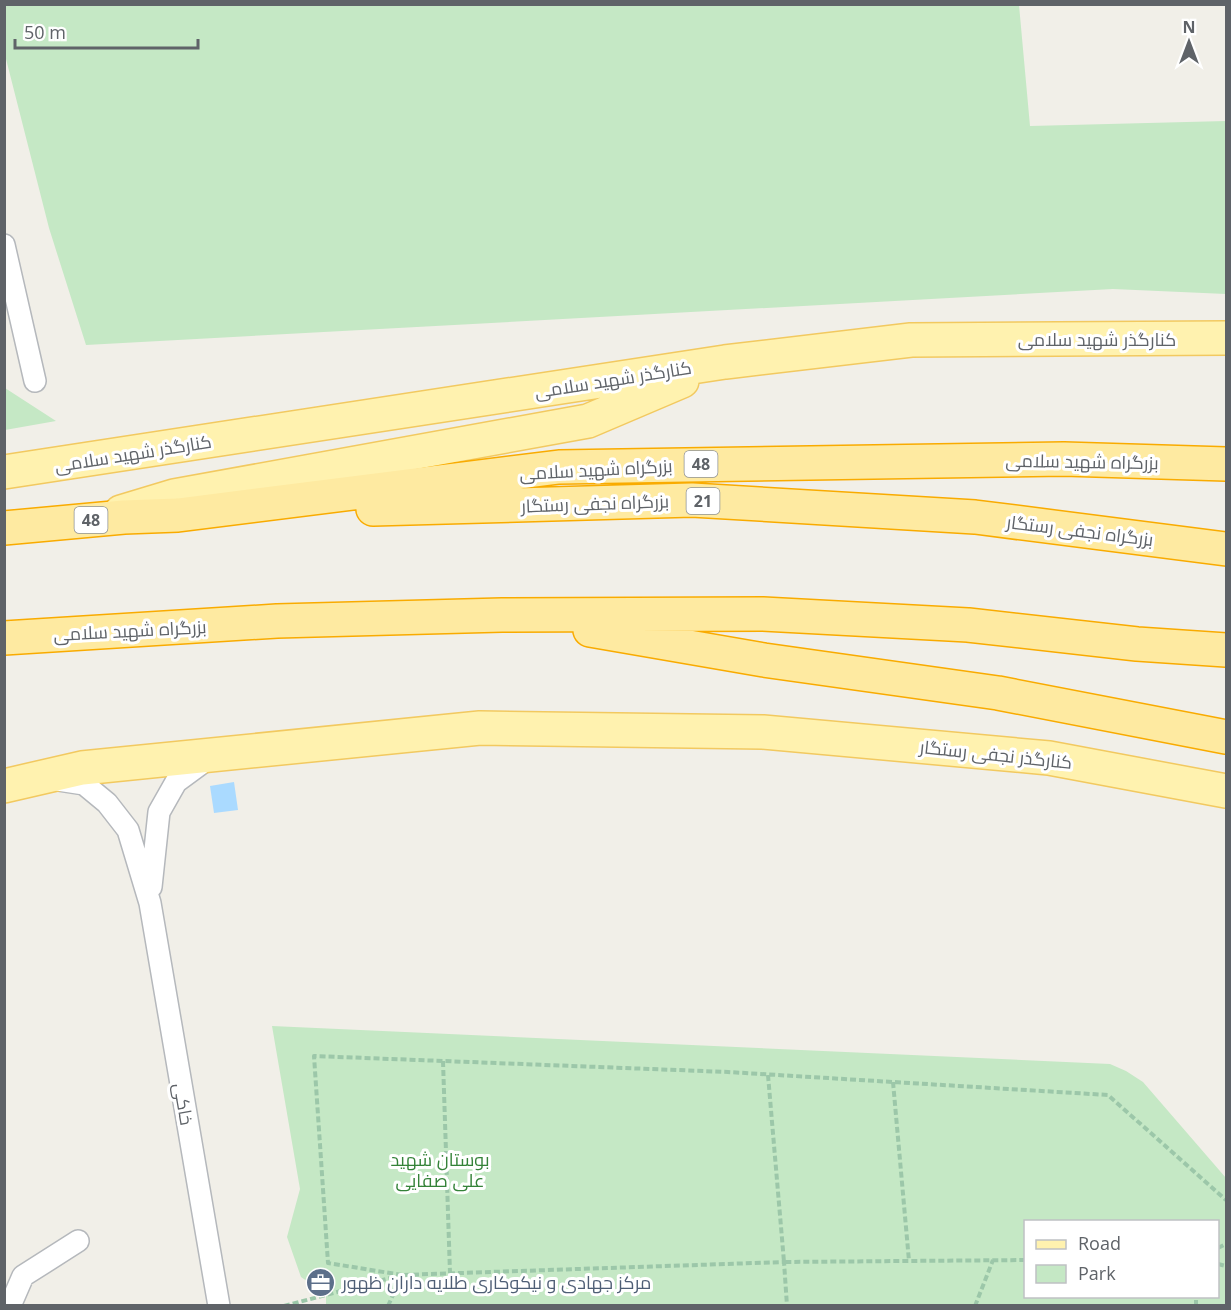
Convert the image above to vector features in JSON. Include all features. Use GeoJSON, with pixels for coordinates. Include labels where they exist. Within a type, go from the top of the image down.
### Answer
{"type":"FeatureCollection","features":[{"type":"Feature","properties":{"kind":"highway","name":"بزرگراه شهید سلامی"},"geometry":{"type":"LineString","coordinates":[[4,528],[178,514],[559,466],[1064,459],[1227,464]]}},
{"type":"Feature","properties":{"kind":"highway","name":"بزرگراه نجفی رستگار"},"geometry":{"type":"LineString","coordinates":[[178,514],[692,500],[975,517],[1227,549]]}},
{"type":"Feature","properties":{"kind":"highway","name":"بزرگراه شهید سلامی"},"geometry":{"type":"LineString","coordinates":[[12,638],[277,621],[502,615],[763,614],[968,625],[1137,644],[1227,650]]}},
{"type":"Feature","properties":{"kind":"highway"},"geometry":{"type":"LineString","coordinates":[[502,615],[764,660],[998,693],[1227,737]]}},
{"type":"Feature","properties":{"kind":"main road","name":"کنارگذر شهید سلامی"},"geometry":{"type":"LineString","coordinates":[[4,472],[725,362],[911,340],[1227,338]]}},
{"type":"Feature","properties":{"kind":"main road"},"geometry":{"type":"LineString","coordinates":[[97,519],[174,496],[588,421],[725,362]]}},
{"type":"Feature","properties":{"kind":"main road","name":"کنارگذر نجفی رستگار"},"geometry":{"type":"LineString","coordinates":[[4,786],[82,768],[480,728],[763,732],[1049,758],[1227,792]]}},
{"type":"Feature","properties":{"kind":"street"},"geometry":{"type":"LineString","coordinates":[[4,245],[35,381]]}},
{"type":"Feature","properties":{"kind":"street"},"geometry":{"type":"LineString","coordinates":[[150,903],[152,862],[159,812],[176,782],[212,756]]}},
{"type":"Feature","properties":{"kind":"street"},"geometry":{"type":"LineString","coordinates":[[41,777],[84,784],[107,803],[128,830],[150,903]]}},
{"type":"Feature","properties":{"kind":"street","name":"خاکی"},"geometry":{"type":"LineString","coordinates":[[150,903],[219,1305]]}},
{"type":"Feature","properties":{"kind":"street"},"geometry":{"type":"LineString","coordinates":[[10,1305],[23,1276],[78,1241]]}},
{"type":"Feature","properties":{"kind":"path"},"geometry":{"type":"LineString","coordinates":[[1024,1260],[784,1262],[402,1275],[328,1263],[314,1056],[768,1075],[1108,1095],[1227,1200]]}},
{"type":"Feature","properties":{"kind":"path"},"geometry":{"type":"LineString","coordinates":[[443,1061],[450,1273]]}},
{"type":"Feature","properties":{"kind":"path"},"geometry":{"type":"LineString","coordinates":[[768,1075],[788,1305]]}},
{"type":"Feature","properties":{"kind":"path"},"geometry":{"type":"LineString","coordinates":[[893,1082],[909,1261]]}},
{"type":"Feature","properties":{"kind":"path"},"geometry":{"type":"LineString","coordinates":[[975,1305],[993,1260]]}},
{"type":"Feature","properties":{"kind":"path"},"geometry":{"type":"LineString","coordinates":[[285,1305],[402,1275]]}},
{"type":"Feature","properties":{"kind":"path"},"geometry":{"type":"LineString","coordinates":[[388,1305],[402,1275]]}},
{"type":"Feature","properties":{"kind":"green space"},"geometry":{"type":"Polygon","coordinates":[[[4,5],[1019,5],[1030,126],[1226,121],[1226,294],[1113,289],[86,345],[49,228],[5,55],[4,5]]]}},
{"type":"Feature","properties":{"kind":"green space"},"geometry":{"type":"Polygon","coordinates":[[[5,388],[56,421],[5,430],[5,388]]]}},
{"type":"Feature","properties":{"kind":"green space","name":"بوستان شهید علی صفایی"},"geometry":{"type":"Polygon","coordinates":[[[272,1026],[1110,1064],[1143,1082],[1226,1178],[1226,1305],[326,1305],[326,1294],[301,1277],[287,1237],[300,1189],[272,1026]]]}},
{"type":"Feature","properties":{"kind":"water"},"geometry":{"type":"Polygon","coordinates":[[[234,782],[238,810],[214,813],[210,786],[234,782]]]}},
{"type":"Feature","properties":{"kind":"place","name":"مرکز جهادی و نیکوکاری طلایه داران ظهور"},"geometry":{"type":"Point","coordinates":[321,1282]}}]}
